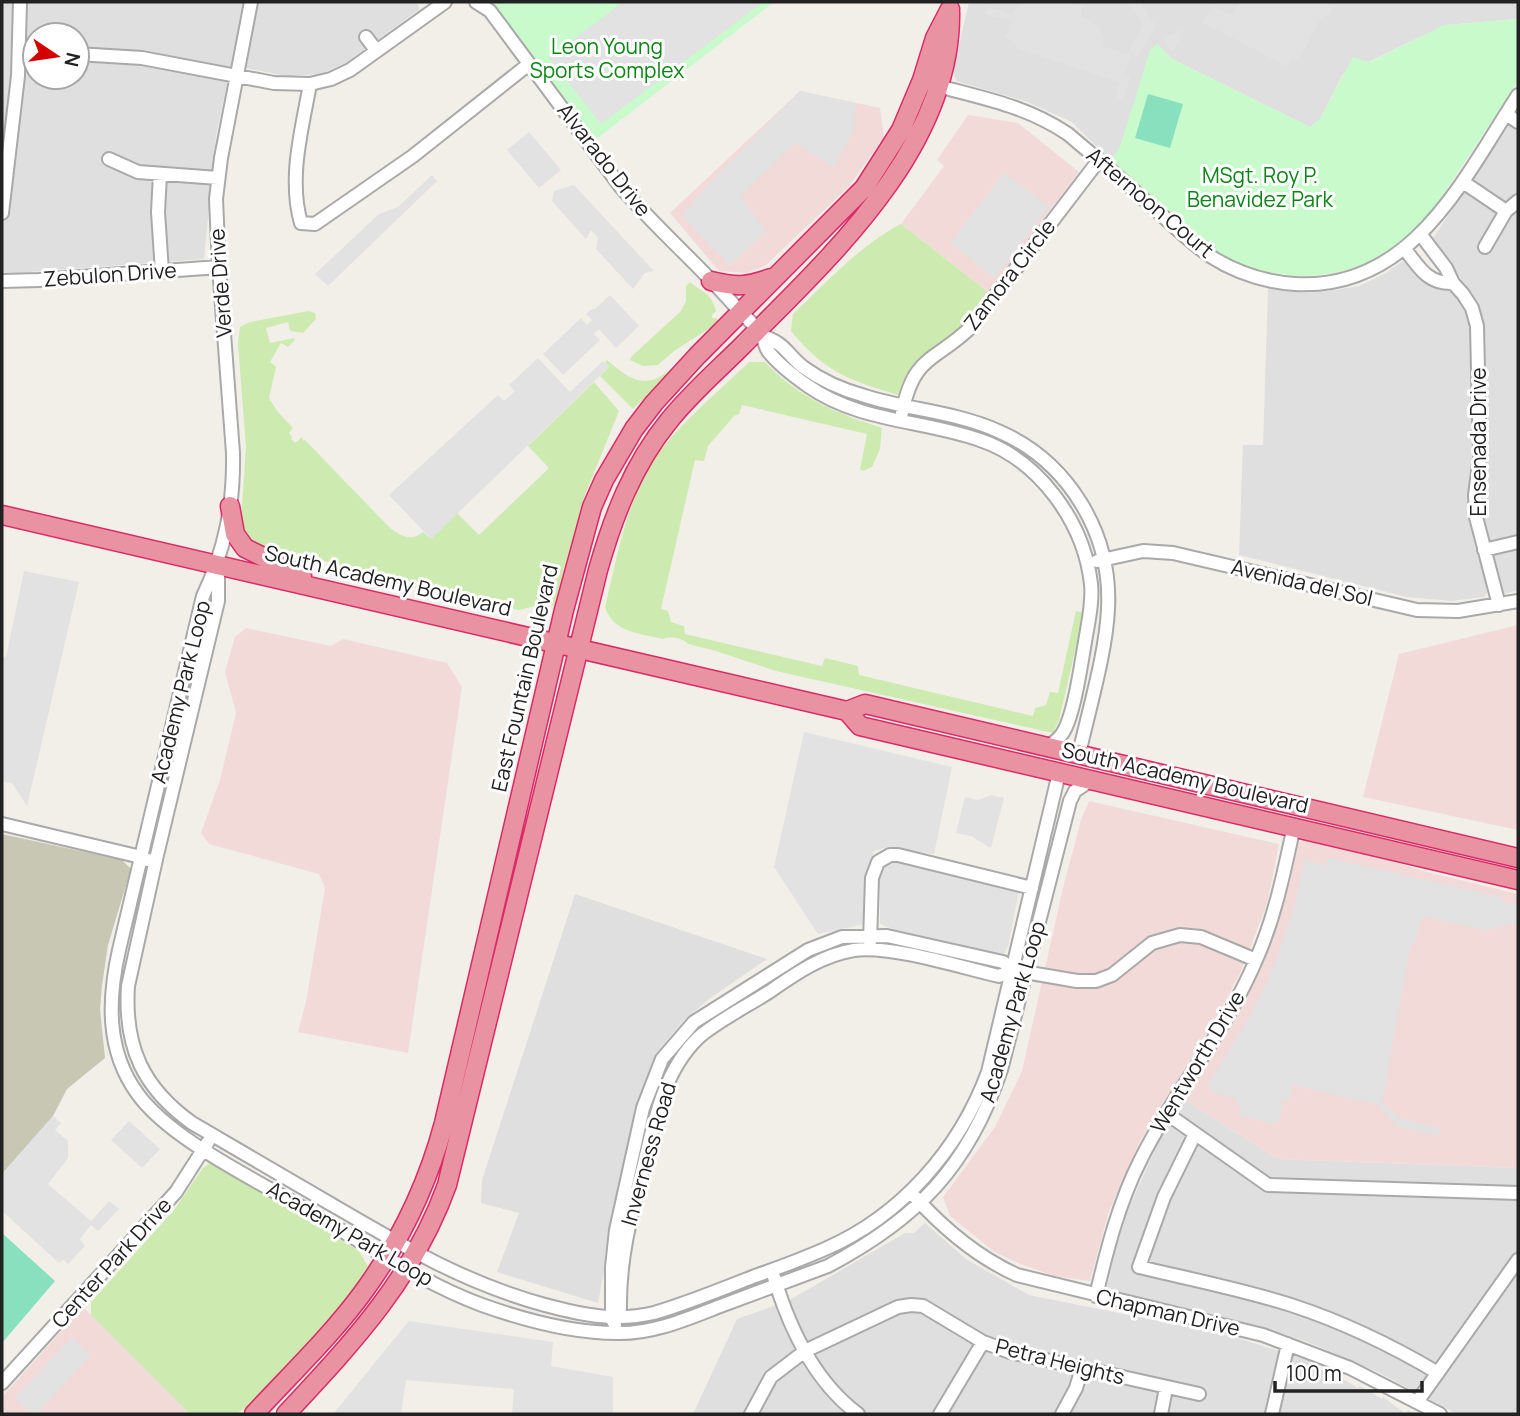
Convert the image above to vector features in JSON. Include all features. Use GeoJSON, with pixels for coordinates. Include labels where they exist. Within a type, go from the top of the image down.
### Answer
{"type":"FeatureCollection","features":[{"type":"Feature","properties":{"kind":"highway","name":"East Fountain Boulevard"},"geometry":{"type":"LineString","coordinates":[[286,1414],[361,1331],[412,1261],[439,1207],[455,1162],[605,544],[625,492],[667,423],[688,398],[759,333],[865,216],[908,156],[927,116],[951,41],[951,6]]}},
{"type":"Feature","properties":{"kind":"highway","name":"East Fountain Boulevard"},"geometry":{"type":"LineString","coordinates":[[254,1414],[355,1303],[391,1249],[426,1181],[444,1123],[556,644],[586,526],[596,498],[617,456],[654,403],[855,197],[884,160],[913,102],[936,38],[951,6]]}},
{"type":"Feature","properties":{"kind":"highway"},"geometry":{"type":"LineString","coordinates":[[711,281],[737,287],[749,286],[777,275]]}},
{"type":"Feature","properties":{"kind":"highway"},"geometry":{"type":"LineString","coordinates":[[230,506],[235,534],[245,548],[337,593]]}},
{"type":"Feature","properties":{"kind":"highway","name":"South Academy Boulevard"},"geometry":{"type":"LineString","coordinates":[[2,515],[846,711],[865,704],[1518,858]]}},
{"type":"Feature","properties":{"kind":"highway","name":"South Academy Boulevard"},"geometry":{"type":"LineString","coordinates":[[846,711],[860,726],[1518,880]]}},
{"type":"Feature","properties":{"kind":"highway"},"geometry":{"type":"LineString","coordinates":[[925,741],[961,739],[1055,761],[1063,761],[1079,754]]}},
{"type":"Feature","properties":{"kind":"highway"},"geometry":{"type":"LineString","coordinates":[[1059,773],[1075,768],[1088,768],[1257,806],[1273,800]]}},
{"type":"Feature","properties":{"kind":"street"},"geometry":{"type":"LineString","coordinates":[[2,213],[20,50],[20,2]]}},
{"type":"Feature","properties":{"kind":"street","name":"Verde Drive"},"geometry":{"type":"LineString","coordinates":[[218,565],[230,506],[233,453],[216,216],[218,178],[251,2]]}},
{"type":"Feature","properties":{"kind":"street"},"geometry":{"type":"LineString","coordinates":[[91,55],[142,58],[274,83],[310,84],[341,75],[445,2]]}},
{"type":"Feature","properties":{"kind":"street","name":"Alvarado Drive"},"geometry":{"type":"LineString","coordinates":[[476,2],[491,11],[620,186],[668,240],[740,312]]}},
{"type":"Feature","properties":{"kind":"street"},"geometry":{"type":"LineString","coordinates":[[366,37],[376,50]]}},
{"type":"Feature","properties":{"kind":"street"},"geometry":{"type":"LineString","coordinates":[[310,84],[298,146],[295,205],[301,223],[315,224],[413,156],[529,64]]}},
{"type":"Feature","properties":{"kind":"street","name":"Afternoon Court"},"geometry":{"type":"LineString","coordinates":[[938,86],[1031,112],[1068,134],[1209,255],[1228,266],[1266,280],[1312,285],[1369,271],[1388,261],[1421,235],[1463,182],[1518,95]]}},
{"type":"Feature","properties":{"kind":"street"},"geometry":{"type":"LineString","coordinates":[[1506,114],[1518,122]]}},
{"type":"Feature","properties":{"kind":"street"},"geometry":{"type":"LineString","coordinates":[[109,159],[138,172],[218,178]]}},
{"type":"Feature","properties":{"kind":"street","name":"Zamora Circle"},"geometry":{"type":"LineString","coordinates":[[900,421],[917,370],[927,359],[960,338],[972,326],[1099,160]]}},
{"type":"Feature","properties":{"kind":"street"},"geometry":{"type":"LineString","coordinates":[[160,174],[158,212],[162,272]]}},
{"type":"Feature","properties":{"kind":"street"},"geometry":{"type":"LineString","coordinates":[[1463,182],[1506,211]]}},
{"type":"Feature","properties":{"kind":"street"},"geometry":{"type":"LineString","coordinates":[[1485,247],[1506,211],[1518,201]]}},
{"type":"Feature","properties":{"kind":"street","name":"Ensenada Drive"},"geometry":{"type":"LineString","coordinates":[[1421,235],[1472,308],[1477,326],[1480,457],[1475,495],[1476,517],[1499,606]]}},
{"type":"Feature","properties":{"kind":"street"},"geometry":{"type":"LineString","coordinates":[[1404,248],[1427,278],[1453,283]]}},
{"type":"Feature","properties":{"kind":"street","name":"Zebulon Drive"},"geometry":{"type":"LineString","coordinates":[[2,281],[219,267]]}},
{"type":"Feature","properties":{"kind":"street"},"geometry":{"type":"LineString","coordinates":[[740,312],[759,333],[768,351],[809,387],[860,411],[981,440],[1006,452],[1043,482],[1066,512],[1087,563],[1091,598],[1080,668],[1066,726],[1056,741],[1046,747]]}},
{"type":"Feature","properties":{"kind":"street"},"geometry":{"type":"LineString","coordinates":[[759,333],[777,341],[801,365],[827,382],[865,396],[1000,431],[1031,449],[1057,472],[1078,497],[1091,522],[1104,560],[1108,597],[1107,624],[1079,754]]}},
{"type":"Feature","properties":{"kind":"street"},"geometry":{"type":"LineString","coordinates":[[1484,550],[1518,542]]}},
{"type":"Feature","properties":{"kind":"street","name":"Avenida del Sol"},"geometry":{"type":"LineString","coordinates":[[1087,563],[1143,551],[1158,551],[1417,610],[1458,611],[1518,601]]}},
{"type":"Feature","properties":{"kind":"street","name":"Academy Park Loop"},"geometry":{"type":"LineString","coordinates":[[218,565],[203,596],[113,974],[110,1013],[115,1044],[136,1091],[150,1109],[166,1124],[204,1149],[412,1261],[458,1295],[503,1312],[558,1326],[618,1333],[659,1328],[828,1266],[887,1231],[921,1203],[958,1161],[985,1112],[1007,1049],[1032,888],[1059,773]]}},
{"type":"Feature","properties":{"kind":"street","name":"Academy Park Loop"},"geometry":{"type":"LineString","coordinates":[[218,565],[218,601],[128,986],[130,1038],[140,1065],[159,1095],[173,1110],[391,1249]]}},
{"type":"Feature","properties":{"kind":"street","name":"Academy Park Loop"},"geometry":{"type":"LineString","coordinates":[[412,1261],[515,1297],[585,1315],[617,1319],[654,1314],[827,1249],[858,1232],[911,1192],[942,1157],[976,1104],[1070,801],[1074,791],[1091,780]]}},
{"type":"Feature","properties":{"kind":"street"},"geometry":{"type":"LineString","coordinates":[[2,824],[156,859]]}},
{"type":"Feature","properties":{"kind":"street","name":"Wentworth Drive"},"geometry":{"type":"LineString","coordinates":[[1096,1296],[1111,1234],[1141,1158],[1228,1015],[1256,960],[1278,900],[1294,826]]}},
{"type":"Feature","properties":{"kind":"street"},"geometry":{"type":"LineString","coordinates":[[870,950],[872,878],[878,862],[890,855],[1032,888]]}},
{"type":"Feature","properties":{"kind":"street","name":"Inverness Road"},"geometry":{"type":"LineString","coordinates":[[618,1333],[612,1267],[616,1230],[643,1108],[662,1059],[694,1022],[788,962],[829,941],[856,935],[887,936],[1003,962],[1019,971]]}},
{"type":"Feature","properties":{"kind":"street"},"geometry":{"type":"LineString","coordinates":[[1019,971],[1077,981],[1104,979],[1121,969],[1152,943],[1180,935],[1201,936],[1256,960]]}},
{"type":"Feature","properties":{"kind":"street","name":"Inverness Road"},"geometry":{"type":"LineString","coordinates":[[617,1319],[625,1237],[659,1107],[667,1084],[679,1063],[699,1038],[816,962],[843,953],[870,950],[896,953],[999,976],[1019,971]]}},
{"type":"Feature","properties":{"kind":"street"},"geometry":{"type":"LineString","coordinates":[[1166,1113],[1268,1185],[1518,1193]]}},
{"type":"Feature","properties":{"kind":"street"},"geometry":{"type":"LineString","coordinates":[[1195,1134],[1164,1197],[1139,1267],[1301,1309],[1374,1338],[1438,1373]]}},
{"type":"Feature","properties":{"kind":"street","name":"Center Park Drive"},"geometry":{"type":"LineString","coordinates":[[2,1383],[176,1192],[212,1135]]}},
{"type":"Feature","properties":{"kind":"street","name":"Chapman Drive"},"geometry":{"type":"LineString","coordinates":[[911,1192],[952,1234],[1003,1269],[1030,1280],[1263,1335],[1350,1367],[1440,1414]]}},
{"type":"Feature","properties":{"kind":"street"},"geometry":{"type":"LineString","coordinates":[[1418,1402],[1518,1260]]}},
{"type":"Feature","properties":{"kind":"street"},"geometry":{"type":"LineString","coordinates":[[771,1270],[788,1317],[805,1351],[825,1381],[858,1414]]}},
{"type":"Feature","properties":{"kind":"street","name":"Petra Heights"},"geometry":{"type":"LineString","coordinates":[[805,1351],[898,1307],[923,1306],[983,1342],[1010,1352],[1199,1394]]}},
{"type":"Feature","properties":{"kind":"street"},"geometry":{"type":"LineString","coordinates":[[940,1414],[983,1342]]}},
{"type":"Feature","properties":{"kind":"street"},"geometry":{"type":"LineString","coordinates":[[1272,1414],[1288,1344]]}},
{"type":"Feature","properties":{"kind":"street"},"geometry":{"type":"LineString","coordinates":[[751,1414],[762,1389],[771,1377],[805,1351]]}},
{"type":"Feature","properties":{"kind":"street"},"geometry":{"type":"LineString","coordinates":[[1062,1414],[1076,1388],[1082,1368]]}},
{"type":"Feature","properties":{"kind":"street"},"geometry":{"type":"LineString","coordinates":[[1161,1414],[1166,1388]]}},
{"type":"Feature","properties":{"kind":"shaded area"},"geometry":{"type":"Polygon","coordinates":[[[2,2],[416,2],[420,9],[347,62],[321,74],[286,76],[231,65],[216,136],[204,259],[2,272],[2,2]]]}},
{"type":"Feature","properties":{"kind":"shaded area","name":"Leon Young Sports Complex"},"geometry":{"type":"Polygon","coordinates":[[[623,2],[763,2],[601,124],[549,58],[623,2]]]}},
{"type":"Feature","properties":{"kind":"shaded area"},"geometry":{"type":"Polygon","coordinates":[[[969,2],[1518,2],[1518,19],[1445,25],[1343,74],[1320,119],[1310,127],[1172,59],[1157,44],[1120,147],[1112,159],[1113,163],[1072,122],[1025,101],[956,81],[953,71],[969,2]]]}},
{"type":"Feature","properties":{"kind":"shaded area"},"geometry":{"type":"Polygon","coordinates":[[[1023,2],[1066,2],[1082,6],[1081,15],[1096,24],[1104,36],[1103,46],[1127,54],[1144,24],[1126,2],[1140,2],[1156,26],[1138,57],[1131,55],[1125,73],[1130,77],[1123,101],[1116,99],[1120,82],[1020,50],[1005,36],[1011,21],[985,14],[987,7],[1012,14],[1023,2]]]}},
{"type":"Feature","properties":{"kind":"shaded area"},"geometry":{"type":"Polygon","coordinates":[[[1241,2],[1326,2],[1332,11],[1318,23],[1299,60],[1291,58],[1287,66],[1201,22],[1214,7],[1232,15],[1241,2]]]}},
{"type":"Feature","properties":{"kind":"shaded area"},"geometry":{"type":"Polygon","coordinates":[[[1180,30],[1186,37],[1171,50],[1163,40],[1180,30]]]}},
{"type":"Feature","properties":{"kind":"shaded area"},"geometry":{"type":"Polygon","coordinates":[[[800,91],[880,108],[884,137],[849,186],[765,266],[747,273],[719,271],[670,213],[800,91]]]}},
{"type":"Feature","properties":{"kind":"shaded area"},"geometry":{"type":"Polygon","coordinates":[[[800,91],[856,103],[853,132],[833,167],[796,143],[740,196],[766,231],[730,266],[682,216],[700,193],[800,91]]]}},
{"type":"Feature","properties":{"kind":"shaded area"},"geometry":{"type":"Polygon","coordinates":[[[968,115],[1018,123],[1079,172],[988,292],[901,224],[944,166],[937,160],[968,115]]]}},
{"type":"Feature","properties":{"kind":"shaded area"},"geometry":{"type":"Polygon","coordinates":[[[1510,124],[1518,130],[1518,590],[1504,594],[1482,512],[1488,446],[1485,331],[1472,293],[1434,244],[1433,238],[1510,124]]]}},
{"type":"Feature","properties":{"kind":"shaded area"},"geometry":{"type":"Polygon","coordinates":[[[529,132],[561,170],[539,188],[507,150],[529,132]]]}},
{"type":"Feature","properties":{"kind":"shaded area"},"geometry":{"type":"Polygon","coordinates":[[[1004,173],[1049,207],[995,278],[950,243],[1004,173]]]}},
{"type":"Feature","properties":{"kind":"shaded area"},"geometry":{"type":"Polygon","coordinates":[[[432,175],[437,181],[328,286],[315,274],[379,214],[398,207],[432,175]]]}},
{"type":"Feature","properties":{"kind":"shaded area"},"geometry":{"type":"Polygon","coordinates":[[[574,185],[654,271],[645,273],[633,289],[596,249],[598,238],[591,230],[586,239],[552,201],[554,191],[574,185]]]}},
{"type":"Feature","properties":{"kind":"shaded area"},"geometry":{"type":"Polygon","coordinates":[[[1403,261],[1410,263],[1428,285],[1456,296],[1467,311],[1471,325],[1473,380],[1470,514],[1474,540],[1489,590],[1484,597],[1451,601],[1407,597],[1239,555],[1243,445],[1263,445],[1268,288],[1304,293],[1359,286],[1403,261]]]}},
{"type":"Feature","properties":{"kind":"shaded area"},"geometry":{"type":"Polygon","coordinates":[[[610,295],[639,326],[616,348],[599,329],[594,334],[600,340],[563,375],[543,354],[581,318],[587,325],[592,320],[586,314],[610,295]]]}},
{"type":"Feature","properties":{"kind":"shaded area"},"geometry":{"type":"Polygon","coordinates":[[[538,358],[570,392],[603,361],[609,367],[431,539],[389,495],[498,395],[504,401],[515,391],[509,385],[538,358]]]}},
{"type":"Feature","properties":{"kind":"shaded area"},"geometry":{"type":"Polygon","coordinates":[[[24,571],[79,582],[27,806],[12,783],[2,782],[2,656],[6,657],[24,571]]]}},
{"type":"Feature","properties":{"kind":"shaded area"},"geometry":{"type":"Polygon","coordinates":[[[1518,625],[1518,830],[1363,797],[1399,654],[1518,625]]]}},
{"type":"Feature","properties":{"kind":"shaded area"},"geometry":{"type":"Polygon","coordinates":[[[246,628],[331,646],[343,639],[447,663],[462,687],[408,1053],[298,1032],[306,1002],[325,888],[319,874],[209,844],[201,833],[220,780],[236,713],[225,672],[235,637],[246,628]]]}},
{"type":"Feature","properties":{"kind":"shaded area"},"geometry":{"type":"Polygon","coordinates":[[[804,732],[952,767],[934,854],[888,847],[874,851],[864,880],[865,924],[818,934],[774,867],[804,732]]]}},
{"type":"Feature","properties":{"kind":"shaded area"},"geometry":{"type":"Polygon","coordinates":[[[991,795],[1004,798],[991,848],[971,836],[956,833],[965,797],[978,800],[991,795]]]}},
{"type":"Feature","properties":{"kind":"shaded area"},"geometry":{"type":"Polygon","coordinates":[[[1089,801],[1279,844],[1267,904],[1241,971],[1221,1010],[1140,1141],[1109,1211],[1090,1281],[1055,1276],[993,1251],[950,1216],[943,1197],[995,1127],[1022,1071],[1063,888],[1081,820],[1089,801]]]}},
{"type":"Feature","properties":{"kind":"shaded area"},"geometry":{"type":"Polygon","coordinates":[[[2,834],[122,860],[131,869],[108,945],[102,986],[100,1009],[105,1058],[67,1089],[53,1116],[2,1174],[2,834]]]}},
{"type":"Feature","properties":{"kind":"shaded area"},"geometry":{"type":"Polygon","coordinates":[[[1306,838],[1356,849],[1423,871],[1518,894],[1518,1168],[1277,1159],[1184,1099],[1227,1033],[1252,986],[1269,948],[1285,900],[1299,842],[1306,838]]]}},
{"type":"Feature","properties":{"kind":"shaded area"},"geometry":{"type":"Polygon","coordinates":[[[1328,858],[1504,898],[1503,902],[1518,905],[1518,923],[1486,930],[1422,916],[1416,941],[1410,949],[1382,1102],[1399,1118],[1441,1128],[1439,1136],[1397,1126],[1377,1104],[1292,1085],[1291,1100],[1281,1100],[1280,1118],[1275,1124],[1242,1117],[1238,1113],[1242,1110],[1234,1098],[1213,1091],[1208,1085],[1249,1018],[1268,980],[1291,919],[1305,860],[1326,866],[1328,858]]]}},
{"type":"Feature","properties":{"kind":"shaded area"},"geometry":{"type":"Polygon","coordinates":[[[896,861],[1019,891],[1004,954],[880,924],[880,875],[883,867],[896,861]]]}},
{"type":"Feature","properties":{"kind":"shaded area"},"geometry":{"type":"Polygon","coordinates":[[[575,894],[767,959],[709,999],[683,1021],[656,1053],[633,1119],[598,1303],[497,1272],[519,1213],[481,1203],[482,1180],[575,894]]]}},
{"type":"Feature","properties":{"kind":"shaded area"},"geometry":{"type":"Polygon","coordinates":[[[1184,1099],[1277,1159],[1518,1168],[1518,1408],[1514,1414],[1457,1414],[1378,1372],[1271,1329],[1108,1290],[1116,1245],[1129,1207],[1161,1137],[1184,1099]]]}},
{"type":"Feature","properties":{"kind":"shaded area"},"geometry":{"type":"Polygon","coordinates":[[[53,1116],[61,1123],[55,1130],[68,1141],[68,1158],[48,1184],[91,1221],[109,1201],[119,1209],[98,1231],[91,1225],[80,1239],[85,1246],[68,1264],[64,1260],[59,1263],[2,1211],[2,1174],[53,1116]]]}},
{"type":"Feature","properties":{"kind":"shaded area"},"geometry":{"type":"Polygon","coordinates":[[[129,1121],[160,1149],[142,1168],[111,1140],[129,1121]]]}},
{"type":"Feature","properties":{"kind":"shaded area"},"geometry":{"type":"Polygon","coordinates":[[[925,1223],[966,1259],[1029,1295],[1228,1335],[1307,1360],[1334,1378],[1336,1375],[1358,1388],[1360,1386],[1382,1399],[1383,1397],[1406,1414],[693,1414],[737,1319],[788,1301],[905,1233],[914,1233],[925,1223]]]}},
{"type":"Feature","properties":{"kind":"shaded area"},"geometry":{"type":"Polygon","coordinates":[[[83,1307],[190,1414],[2,1414],[2,1397],[83,1307]]]}},
{"type":"Feature","properties":{"kind":"shaded area"},"geometry":{"type":"Polygon","coordinates":[[[409,1321],[553,1342],[551,1366],[613,1377],[613,1414],[512,1414],[514,1389],[406,1380],[401,1414],[333,1414],[409,1321]]]}},
{"type":"Feature","properties":{"kind":"shaded area"},"geometry":{"type":"Polygon","coordinates":[[[72,1337],[91,1355],[37,1414],[32,1414],[15,1398],[72,1337]]]}},
{"type":"Feature","properties":{"kind":"green space","name":"Leon Young Sports Complex"},"geometry":{"type":"Polygon","coordinates":[[[490,2],[774,2],[595,140],[502,14],[490,2]]]}},
{"type":"Feature","properties":{"kind":"green space","name":"MSgt. Roy P. Benavidez Park"},"geometry":{"type":"Polygon","coordinates":[[[1518,19],[1518,81],[1425,222],[1391,250],[1354,268],[1334,273],[1292,275],[1256,269],[1230,260],[1203,242],[1113,163],[1112,159],[1120,147],[1150,50],[1157,44],[1172,59],[1310,127],[1320,119],[1353,57],[1369,62],[1445,25],[1518,19]]]}},
{"type":"Feature","properties":{"kind":"green space"},"geometry":{"type":"Polygon","coordinates":[[[1148,94],[1183,104],[1170,148],[1135,138],[1148,94]]]}},
{"type":"Feature","properties":{"kind":"green space"},"geometry":{"type":"Polygon","coordinates":[[[901,224],[988,292],[964,323],[915,363],[898,395],[838,373],[815,356],[791,331],[793,314],[831,277],[872,242],[901,224]]]}},
{"type":"Feature","properties":{"kind":"green space"},"geometry":{"type":"Polygon","coordinates":[[[690,282],[712,300],[716,311],[712,318],[717,318],[718,323],[674,351],[658,365],[643,366],[630,360],[681,311],[686,301],[686,286],[690,282]]]}},
{"type":"Feature","properties":{"kind":"green space"},"geometry":{"type":"Polygon","coordinates":[[[309,311],[315,313],[316,319],[303,333],[290,331],[288,322],[266,328],[270,343],[294,338],[295,340],[288,347],[281,343],[270,362],[276,367],[269,398],[293,428],[289,433],[291,439],[295,443],[302,437],[389,527],[406,537],[414,537],[423,532],[430,538],[457,513],[479,535],[549,468],[528,446],[594,382],[619,411],[585,495],[554,606],[544,604],[519,610],[386,581],[322,560],[259,546],[249,538],[241,521],[246,447],[238,344],[240,327],[250,322],[309,311]]]}},
{"type":"Feature","properties":{"kind":"green space"},"geometry":{"type":"Polygon","coordinates":[[[607,360],[623,373],[638,380],[654,379],[674,369],[633,409],[600,376],[609,367],[605,362],[607,360]]]}},
{"type":"Feature","properties":{"kind":"green space"},"geometry":{"type":"Polygon","coordinates":[[[749,362],[765,362],[804,395],[850,417],[882,428],[880,449],[872,467],[863,471],[860,469],[867,434],[742,405],[739,414],[734,416],[708,446],[704,461],[695,460],[661,609],[668,611],[671,622],[684,626],[685,634],[822,666],[825,658],[858,666],[859,675],[1033,716],[1035,708],[1046,705],[1050,692],[1058,693],[1076,611],[1084,613],[1059,720],[1053,733],[776,671],[688,644],[680,639],[663,639],[637,633],[621,627],[609,616],[605,607],[623,533],[635,497],[652,463],[684,424],[749,362]]]}},
{"type":"Feature","properties":{"kind":"green space"},"geometry":{"type":"Polygon","coordinates":[[[211,1162],[359,1251],[370,1270],[362,1283],[256,1401],[236,1414],[190,1414],[91,1315],[91,1302],[174,1210],[203,1168],[211,1162]]]}},
{"type":"Feature","properties":{"kind":"green space"},"geometry":{"type":"Polygon","coordinates":[[[2,1233],[55,1281],[2,1343],[2,1233]]]}}]}
